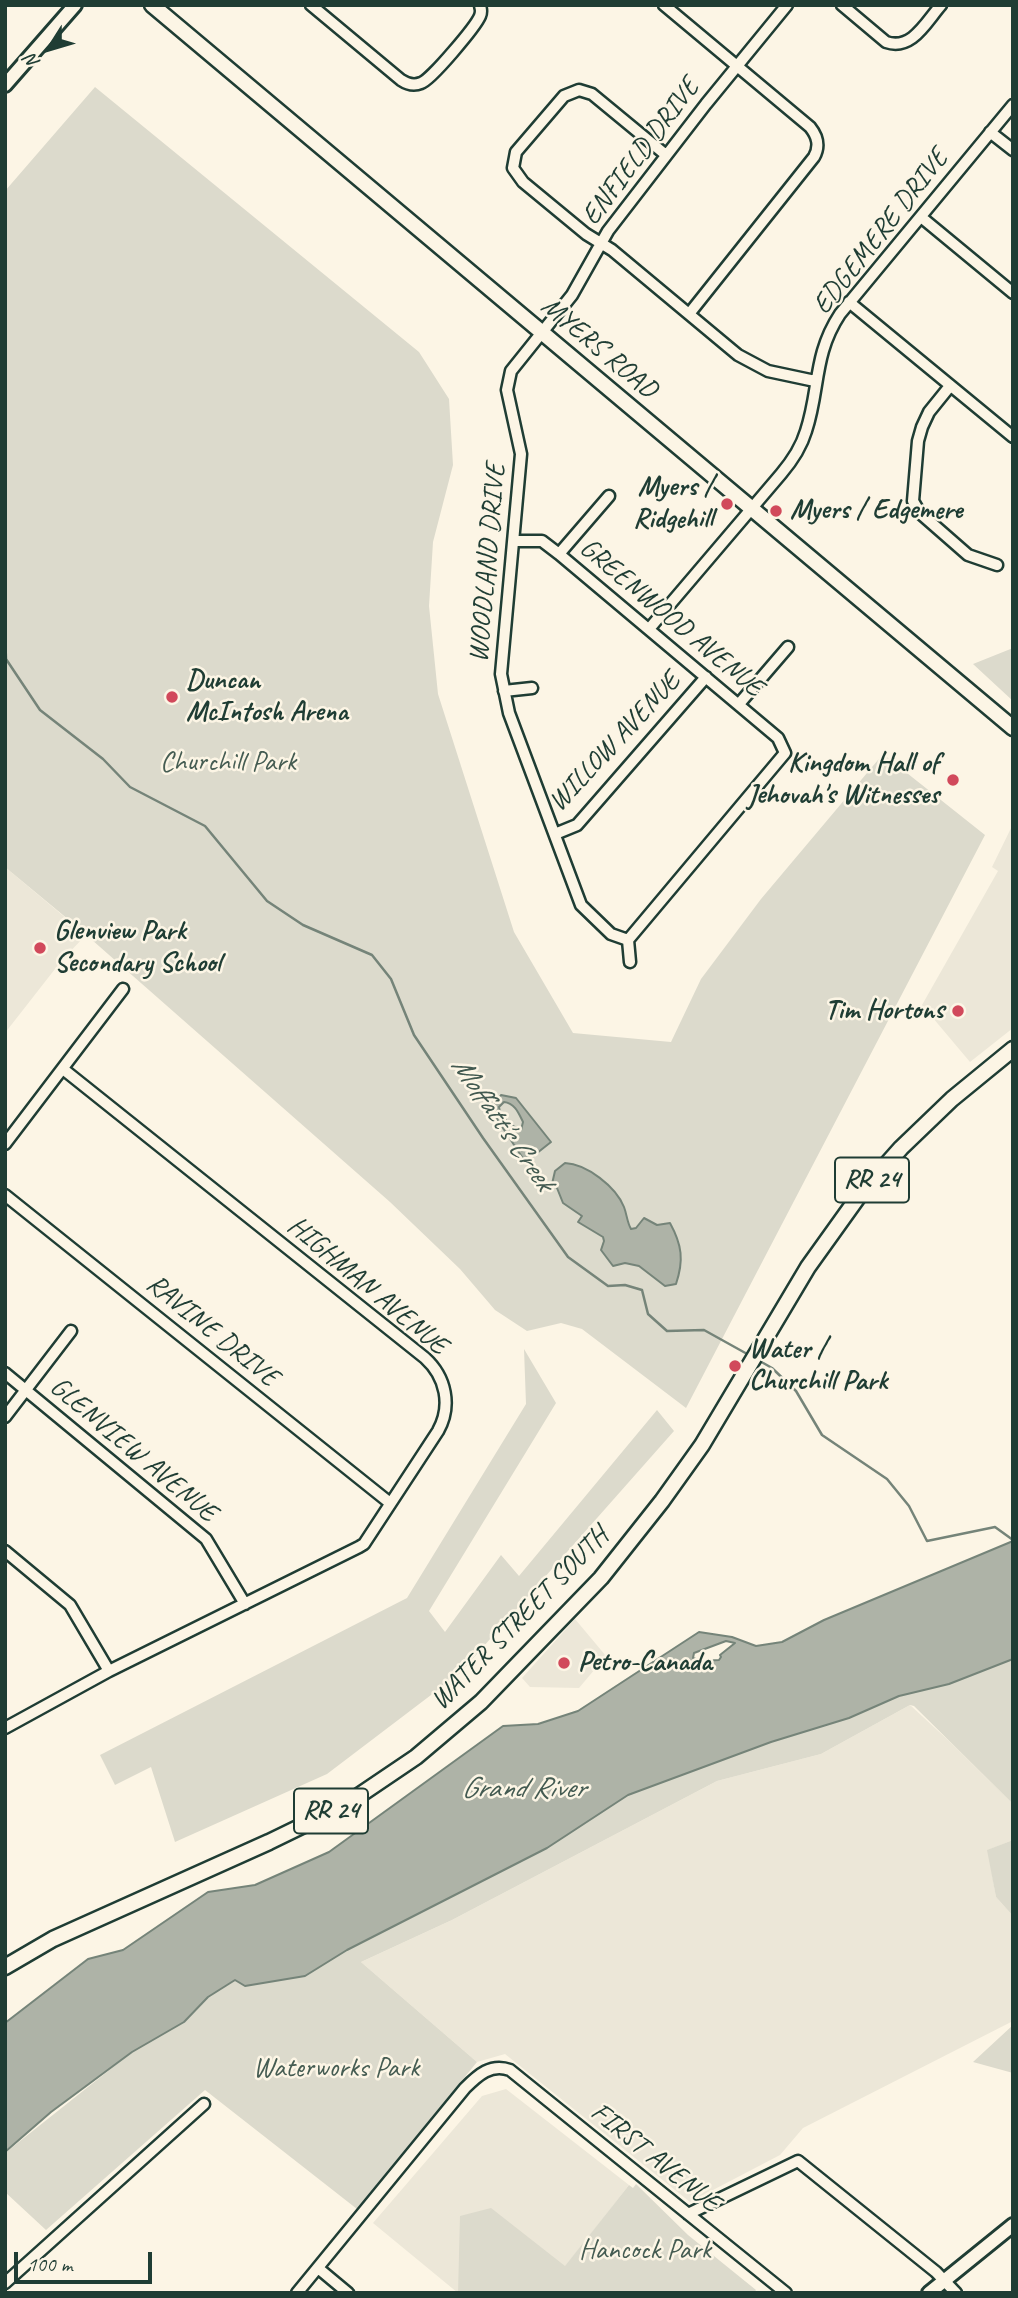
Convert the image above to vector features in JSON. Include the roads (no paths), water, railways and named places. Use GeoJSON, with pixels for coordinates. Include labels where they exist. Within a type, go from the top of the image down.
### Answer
{"type":"FeatureCollection","features":[{"type":"Feature","properties":{"kind":"main road","name":"MYERS ROAD"},"geometry":{"type":"LineString","coordinates":[[152,5],[1013,728]]}},
{"type":"Feature","properties":{"kind":"main road","name":"WATER STREET SOUTH"},"geometry":{"type":"LineString","coordinates":[[5,1967],[53,1939],[345,1805],[416,1757],[481,1702],[601,1578],[702,1445],[808,1267],[861,1193],[901,1148],[952,1099],[1013,1049]]}},
{"type":"Feature","properties":{"kind":"street"},"geometry":{"type":"LineString","coordinates":[[5,85],[75,5]]}},
{"type":"Feature","properties":{"kind":"street"},"geometry":{"type":"LineString","coordinates":[[312,5],[401,80],[417,85],[429,79],[475,24],[481,13],[480,5]]}},
{"type":"Feature","properties":{"kind":"street"},"geometry":{"type":"LineString","coordinates":[[664,5],[810,127],[818,146],[814,157],[689,314]]}},
{"type":"Feature","properties":{"kind":"street","name":"ENFIELD DRIVE"},"geometry":{"type":"LineString","coordinates":[[543,333],[578,287],[600,243],[666,155],[787,5]]}},
{"type":"Feature","properties":{"kind":"street"},"geometry":{"type":"LineString","coordinates":[[842,5],[886,42],[894,44],[913,38],[941,5]]}},
{"type":"Feature","properties":{"kind":"street"},"geometry":{"type":"LineString","coordinates":[[666,155],[592,93],[579,90],[564,96],[516,152],[513,168],[519,178],[586,234],[612,250],[748,362],[779,374],[815,381]]}},
{"type":"Feature","properties":{"kind":"street","name":"EDGEMERE DRIVE"},"geometry":{"type":"LineString","coordinates":[[649,629],[788,466],[800,448],[827,338],[849,302],[1013,105]]}},
{"type":"Feature","properties":{"kind":"street"},"geometry":{"type":"LineString","coordinates":[[990,132],[1013,150]]}},
{"type":"Feature","properties":{"kind":"street"},"geometry":{"type":"LineString","coordinates":[[920,217],[1013,293]]}},
{"type":"Feature","properties":{"kind":"street"},"geometry":{"type":"LineString","coordinates":[[849,302],[1013,438]]}},
{"type":"Feature","properties":{"kind":"street","name":"WOODLAND DRIVE"},"geometry":{"type":"LineString","coordinates":[[543,333],[512,371],[507,390],[521,454],[501,674],[509,713],[581,905],[611,934],[628,940]]}},
{"type":"Feature","properties":{"kind":"street"},"geometry":{"type":"LineString","coordinates":[[950,386],[929,412],[922,427],[913,501],[920,513],[968,555],[997,565]]}},
{"type":"Feature","properties":{"kind":"street"},"geometry":{"type":"LineString","coordinates":[[559,554],[609,496]]}},
{"type":"Feature","properties":{"kind":"street","name":"GREENWOOD AVENUE"},"geometry":{"type":"LineString","coordinates":[[515,541],[542,541],[559,554],[778,738],[785,753],[628,940]]}},
{"type":"Feature","properties":{"kind":"street"},"geometry":{"type":"LineString","coordinates":[[739,704],[789,647]]}},
{"type":"Feature","properties":{"kind":"street","name":"WILLOW AVENUE"},"geometry":{"type":"LineString","coordinates":[[555,834],[577,825],[705,677]]}},
{"type":"Feature","properties":{"kind":"street"},"geometry":{"type":"LineString","coordinates":[[504,691],[532,688]]}},
{"type":"Feature","properties":{"kind":"street"},"geometry":{"type":"LineString","coordinates":[[628,940],[630,962]]}},
{"type":"Feature","properties":{"kind":"street"},"geometry":{"type":"LineString","coordinates":[[5,1144],[123,989]]}},
{"type":"Feature","properties":{"kind":"street","name":"HIGHMAN AVENUE"},"geometry":{"type":"LineString","coordinates":[[5,1728],[109,1671],[359,1548],[438,1431],[446,1405],[444,1390],[434,1367],[63,1069]]}},
{"type":"Feature","properties":{"kind":"street","name":"RAVINE DRIVE"},"geometry":{"type":"LineString","coordinates":[[5,1195],[390,1503]]}},
{"type":"Feature","properties":{"kind":"street"},"geometry":{"type":"LineString","coordinates":[[5,1417],[71,1331]]}},
{"type":"Feature","properties":{"kind":"street","name":"GLENVIEW AVENUE"},"geometry":{"type":"LineString","coordinates":[[5,1373],[206,1539],[245,1604]]}},
{"type":"Feature","properties":{"kind":"street"},"geometry":{"type":"LineString","coordinates":[[5,1551],[70,1605],[109,1671]]}},
{"type":"Feature","properties":{"kind":"street","name":"FIRST AVENUE"},"geometry":{"type":"LineString","coordinates":[[318,2268],[465,2088],[481,2073],[492,2068],[503,2068],[510,2070],[786,2293]]}},
{"type":"Feature","properties":{"kind":"street"},"geometry":{"type":"LineString","coordinates":[[5,2283],[204,2104]]}},
{"type":"Feature","properties":{"kind":"street"},"geometry":{"type":"LineString","coordinates":[[688,2214],[798,2161],[956,2293]]}},
{"type":"Feature","properties":{"kind":"street"},"geometry":{"type":"LineString","coordinates":[[929,2293],[1013,2225]]}},
{"type":"Feature","properties":{"kind":"street"},"geometry":{"type":"LineString","coordinates":[[298,2293],[318,2268],[348,2293]]}},
{"type":"Feature","properties":{"kind":"water"},"geometry":{"type":"Polygon","coordinates":[[[501,1095],[516,1098],[551,1142],[527,1161],[491,1110],[501,1095]],[[504,1102],[499,1107],[501,1115],[521,1130],[523,1122],[516,1109],[504,1102]]]}},
{"type":"Feature","properties":{"kind":"water"},"geometry":{"type":"Polygon","coordinates":[[[565,1163],[582,1167],[608,1185],[620,1199],[631,1229],[636,1228],[644,1218],[657,1225],[670,1223],[680,1253],[676,1284],[665,1286],[639,1266],[625,1263],[613,1266],[601,1250],[603,1237],[578,1222],[582,1216],[563,1203],[557,1188],[552,1184],[555,1171],[565,1163]]]}},
{"type":"Feature","properties":{"kind":"water","name":"Grand River"},"geometry":{"type":"Polygon","coordinates":[[[1013,1541],[1013,1659],[949,1684],[899,1696],[849,1718],[771,1742],[628,1795],[547,1848],[347,1950],[305,1976],[245,1986],[235,1980],[208,1997],[184,2022],[132,2052],[51,2112],[5,2152],[5,2023],[88,1959],[123,1950],[208,1892],[255,1885],[329,1852],[503,1726],[538,1724],[578,1711],[699,1632],[732,1637],[756,1646],[782,1642],[824,1620],[1013,1541]],[[726,1641],[694,1653],[693,1658],[702,1661],[719,1660],[720,1655],[735,1643],[726,1641]]]}},
{"type":"Feature","properties":{"kind":"waterway","name":"Moffatt's Creek"},"geometry":{"type":"LineString","coordinates":[[5,632],[6,659],[40,710],[103,759],[130,787],[205,826],[267,901],[303,925],[372,955],[391,979],[414,1035],[568,1257],[608,1286],[625,1285],[642,1290],[648,1314],[667,1331],[704,1330],[749,1355]]}},
{"type":"Feature","properties":{"kind":"waterway","name":"Moffatt's Creek"},"geometry":{"type":"LineString","coordinates":[[758,1360],[772,1368],[796,1391],[822,1435],[887,1479],[909,1506],[927,1541],[995,1527],[1013,1540]]}},
{"type":"Feature","properties":{"kind":"place","name":"Myers / Ridgehill"},"geometry":{"type":"Point","coordinates":[727,504]}},
{"type":"Feature","properties":{"kind":"place","name":"Myers / Edgemere"},"geometry":{"type":"Point","coordinates":[776,511]}},
{"type":"Feature","properties":{"kind":"place","name":"Duncan McIntosh Arena"},"geometry":{"type":"Point","coordinates":[172,697]}},
{"type":"Feature","properties":{"kind":"place","name":"Kingdom Hall of Jehovah's Witnesses"},"geometry":{"type":"Point","coordinates":[953,780]}},
{"type":"Feature","properties":{"kind":"place","name":"Glenview Park Secondary School"},"geometry":{"type":"Point","coordinates":[40,948]}},
{"type":"Feature","properties":{"kind":"place","name":"Tim Hortons"},"geometry":{"type":"Point","coordinates":[958,1011]}},
{"type":"Feature","properties":{"kind":"place","name":"Water / Churchill Park"},"geometry":{"type":"Point","coordinates":[735,1366]}},
{"type":"Feature","properties":{"kind":"place","name":"Petro-Canada"},"geometry":{"type":"Point","coordinates":[564,1663]}},
{"type":"Feature","properties":{"kind":"park label","name":"Churchill Park"},"geometry":{"type":"Point","coordinates":[228,763]}},
{"type":"Feature","properties":{"kind":"park label","name":"Waterworks Park"},"geometry":{"type":"Point","coordinates":[336,2069]}},
{"type":"Feature","properties":{"kind":"park label","name":"Hancock Park"},"geometry":{"type":"Point","coordinates":[645,2251]}}]}
